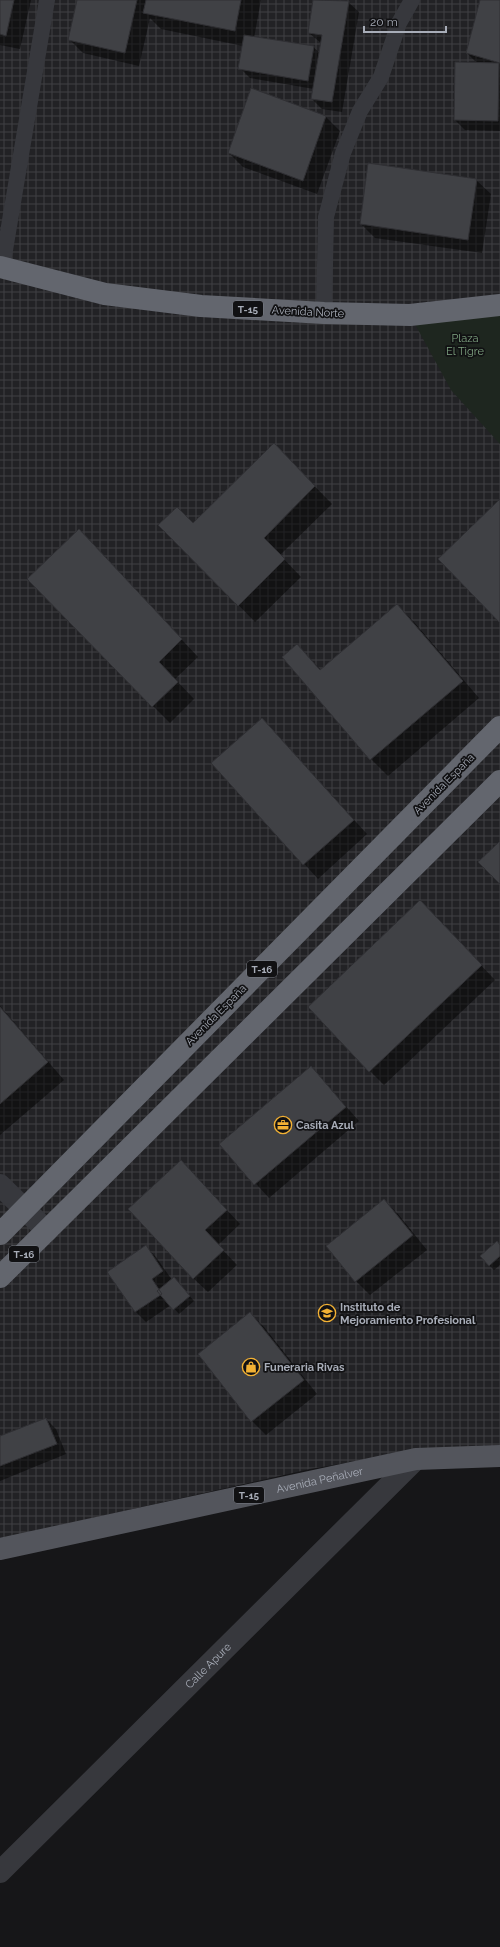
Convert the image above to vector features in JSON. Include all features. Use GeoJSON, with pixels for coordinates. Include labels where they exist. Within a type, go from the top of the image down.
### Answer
{"type":"FeatureCollection","features":[{"type":"Feature","properties":{"kind":"highway","name":"Avenida Norte"},"geometry":{"type":"LineString","coordinates":[[1,268],[105,294],[201,306],[324,313],[410,315],[500,305]]}},
{"type":"Feature","properties":{"kind":"highway","name":"Avenida España"},"geometry":{"type":"LineString","coordinates":[[0,1234],[500,728]]}},
{"type":"Feature","properties":{"kind":"highway","name":"T-16"},"geometry":{"type":"LineString","coordinates":[[0,1277],[500,781]]}},
{"type":"Feature","properties":{"kind":"main road","name":"Avenida Peñalver"},"geometry":{"type":"LineString","coordinates":[[0,1549],[416,1459],[500,1456]]}},
{"type":"Feature","properties":{"kind":"street"},"geometry":{"type":"LineString","coordinates":[[0,1185],[47,1231]]}},
{"type":"Feature","properties":{"kind":"street","name":"Calle Apure"},"geometry":{"type":"LineString","coordinates":[[0,1872],[416,1459]]}},
{"type":"Feature","properties":{"kind":"lane"},"geometry":{"type":"LineString","coordinates":[[1,268],[47,0]]}},
{"type":"Feature","properties":{"kind":"lane"},"geometry":{"type":"LineString","coordinates":[[324,313],[326,217],[343,153],[360,111],[381,77],[399,23],[412,0]]}},
{"type":"Feature","properties":{"kind":"shaded area"},"geometry":{"type":"Polygon","coordinates":[[[0,0],[500,0],[500,1446],[422,1450],[310,1469],[0,1539],[0,0]]]}},
{"type":"Feature","properties":{"kind":"green space","name":"Plaza El Tigre"},"geometry":{"type":"Polygon","coordinates":[[[500,305],[500,444],[451,390],[410,315],[500,305]]]}},
{"type":"Feature","properties":{"kind":"building"},"geometry":{"type":"Polygon","coordinates":[[[0,0],[14,0],[6,36],[0,34],[0,0]]]}},
{"type":"Feature","properties":{"kind":"building"},"geometry":{"type":"Polygon","coordinates":[[[77,0],[137,0],[125,53],[68,40],[77,0]]]}},
{"type":"Feature","properties":{"kind":"building"},"geometry":{"type":"Polygon","coordinates":[[[146,0],[241,0],[235,31],[143,13],[146,0]]]}},
{"type":"Feature","properties":{"kind":"building"},"geometry":{"type":"Polygon","coordinates":[[[313,0],[349,1],[332,102],[311,99],[322,35],[308,33],[313,0]]]}},
{"type":"Feature","properties":{"kind":"building"},"geometry":{"type":"Polygon","coordinates":[[[480,0],[500,0],[500,63],[466,53],[480,0]]]}},
{"type":"Feature","properties":{"kind":"building"},"geometry":{"type":"Polygon","coordinates":[[[244,35],[314,46],[308,81],[238,69],[244,35]]]}},
{"type":"Feature","properties":{"kind":"building"},"geometry":{"type":"Polygon","coordinates":[[[455,62],[499,63],[498,121],[454,120],[455,62]]]}},
{"type":"Feature","properties":{"kind":"building"},"geometry":{"type":"Polygon","coordinates":[[[251,88],[326,116],[303,181],[228,153],[251,88]]]}},
{"type":"Feature","properties":{"kind":"building"},"geometry":{"type":"Polygon","coordinates":[[[368,163],[477,179],[468,240],[360,224],[368,163]]]}},
{"type":"Feature","properties":{"kind":"building"},"geometry":{"type":"Polygon","coordinates":[[[274,443],[315,486],[264,538],[285,559],[238,606],[158,525],[177,507],[193,523],[274,443]]]}},
{"type":"Feature","properties":{"kind":"building"},"geometry":{"type":"Polygon","coordinates":[[[500,499],[500,623],[438,559],[500,499]]]}},
{"type":"Feature","properties":{"kind":"building"},"geometry":{"type":"Polygon","coordinates":[[[79,529],[182,639],[159,662],[178,682],[152,707],[27,579],[79,529]]]}},
{"type":"Feature","properties":{"kind":"building"},"geometry":{"type":"Polygon","coordinates":[[[397,604],[463,681],[370,760],[282,657],[297,644],[320,670],[397,604]]]}},
{"type":"Feature","properties":{"kind":"building"},"geometry":{"type":"Polygon","coordinates":[[[262,718],[354,820],[303,865],[211,763],[262,718]]]}},
{"type":"Feature","properties":{"kind":"building"},"geometry":{"type":"Polygon","coordinates":[[[500,841],[500,884],[478,862],[500,841]]]}},
{"type":"Feature","properties":{"kind":"building"},"geometry":{"type":"Polygon","coordinates":[[[420,900],[482,965],[369,1072],[308,1007],[420,900]]]}},
{"type":"Feature","properties":{"kind":"building"},"geometry":{"type":"Polygon","coordinates":[[[0,1007],[48,1062],[0,1104],[0,1007]]]}},
{"type":"Feature","properties":{"kind":"building","name":"Casita Azul"},"geometry":{"type":"Polygon","coordinates":[[[311,1066],[346,1107],[254,1185],[219,1144],[311,1066]]]}},
{"type":"Feature","properties":{"kind":"building"},"geometry":{"type":"Polygon","coordinates":[[[181,1160],[227,1210],[205,1230],[224,1250],[193,1279],[128,1209],[181,1160]]]}},
{"type":"Feature","properties":{"kind":"building"},"geometry":{"type":"Polygon","coordinates":[[[384,1199],[413,1235],[355,1282],[326,1246],[384,1199]]]}},
{"type":"Feature","properties":{"kind":"building"},"geometry":{"type":"Polygon","coordinates":[[[497,1241],[500,1245],[500,1256],[489,1266],[480,1256],[497,1241]]]}},
{"type":"Feature","properties":{"kind":"building"},"geometry":{"type":"Polygon","coordinates":[[[146,1245],[163,1271],[152,1279],[162,1294],[135,1312],[107,1272],[146,1245]]]}},
{"type":"Feature","properties":{"kind":"building"},"geometry":{"type":"Polygon","coordinates":[[[174,1277],[190,1296],[173,1310],[157,1291],[174,1277]]]}},
{"type":"Feature","properties":{"kind":"building","name":"Funeraria Rivas"},"geometry":{"type":"Polygon","coordinates":[[[250,1312],[304,1380],[251,1422],[198,1354],[250,1312]]]}},
{"type":"Feature","properties":{"kind":"building"},"geometry":{"type":"Polygon","coordinates":[[[46,1418],[57,1444],[0,1466],[0,1436],[46,1418]]]}},
{"type":"Feature","properties":{"kind":"place","name":"Casita Azul"},"geometry":{"type":"Point","coordinates":[283,1125]}},
{"type":"Feature","properties":{"kind":"place","name":"Instituto de Mejoramiento Profesional"},"geometry":{"type":"Point","coordinates":[327,1313]}},
{"type":"Feature","properties":{"kind":"place","name":"Funeraria Rivas"},"geometry":{"type":"Point","coordinates":[251,1367]}}]}
